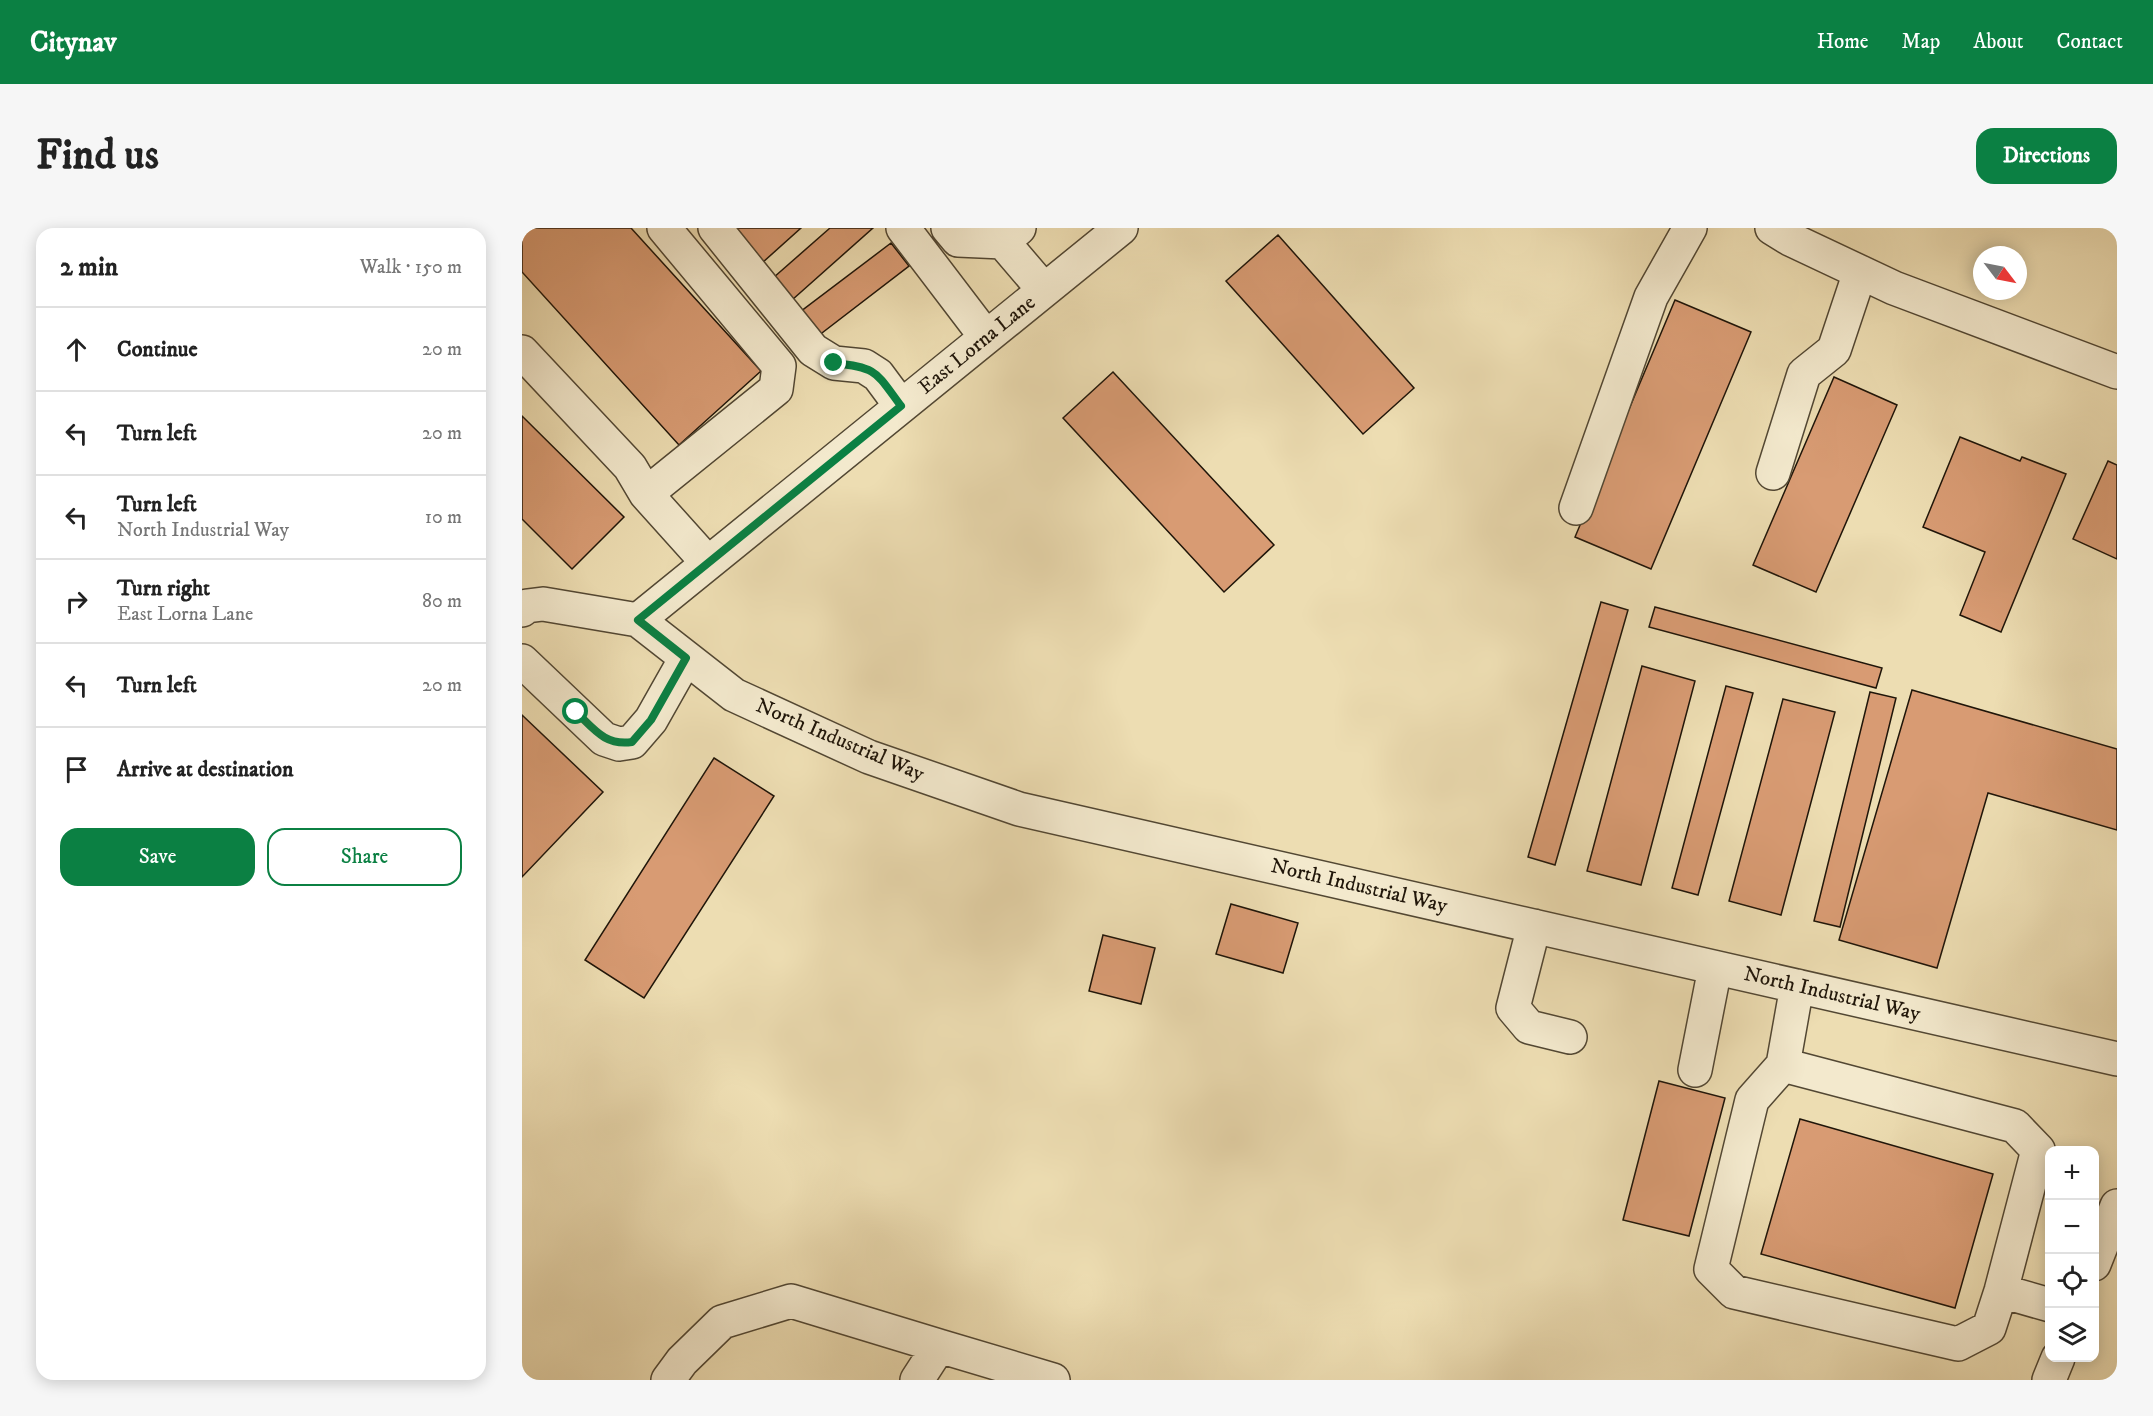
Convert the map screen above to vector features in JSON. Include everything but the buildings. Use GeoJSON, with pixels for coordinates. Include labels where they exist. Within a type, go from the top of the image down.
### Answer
{"type":"FeatureCollection","features":[{"type":"Feature","properties":{"kind":"street"},"geometry":{"type":"LineString","coordinates":[[646,494],[776,389],[779,366],[664,228]]}},
{"type":"Feature","properties":{"kind":"street"},"geometry":{"type":"LineString","coordinates":[[715,228],[813,350],[834,363],[864,366],[878,375],[901,406]]}},
{"type":"Feature","properties":{"kind":"street"},"geometry":{"type":"LineString","coordinates":[[903,228],[986,337]]}},
{"type":"Feature","properties":{"kind":"street"},"geometry":{"type":"LineString","coordinates":[[948,228],[958,240],[1011,235],[1044,290]]}},
{"type":"Feature","properties":{"kind":"street","name":"East Lorna Lane"},"geometry":{"type":"LineString","coordinates":[[638,620],[1121,228]]}},
{"type":"Feature","properties":{"kind":"street"},"geometry":{"type":"LineString","coordinates":[[1576,508],[1651,297],[1690,228]]}},
{"type":"Feature","properties":{"kind":"street"},"geometry":{"type":"LineString","coordinates":[[1772,228],[1790,239],[1894,288],[2117,372]]}},
{"type":"Feature","properties":{"kind":"street"},"geometry":{"type":"LineString","coordinates":[[1773,473],[1804,374],[1834,350],[1860,272]]}},
{"type":"Feature","properties":{"kind":"street"},"geometry":{"type":"LineString","coordinates":[[522,352],[630,467],[646,494],[708,563]]}},
{"type":"Feature","properties":{"kind":"street"},"geometry":{"type":"LineString","coordinates":[[522,610],[527,606],[543,604],[638,620]]}},
{"type":"Feature","properties":{"kind":"street","name":"North Industrial Way"},"geometry":{"type":"LineString","coordinates":[[638,620],[734,695],[869,757],[1019,809],[2117,1059]]}},
{"type":"Feature","properties":{"kind":"street"},"geometry":{"type":"LineString","coordinates":[[522,661],[604,739],[619,744],[632,742],[651,720],[686,658]]}},
{"type":"Feature","properties":{"kind":"street"},"geometry":{"type":"LineString","coordinates":[[1534,926],[1513,1008],[1529,1027],[1570,1037]]}},
{"type":"Feature","properties":{"kind":"street"},"geometry":{"type":"LineString","coordinates":[[1695,1070],[1715,968]]}},
{"type":"Feature","properties":{"kind":"street"},"geometry":{"type":"LineString","coordinates":[[1784,1065],[2015,1126],[2038,1150],[1989,1328],[1958,1344],[1734,1292],[1711,1269],[1752,1100],[1784,1065],[1797,986]]}},
{"type":"Feature","properties":{"kind":"street"},"geometry":{"type":"LineString","coordinates":[[2098,1254],[2117,1206]]}},
{"type":"Feature","properties":{"kind":"street"},"geometry":{"type":"LineString","coordinates":[[2001,1291],[2045,1304]]}},
{"type":"Feature","properties":{"kind":"street"},"geometry":{"type":"LineString","coordinates":[[668,1380],[682,1361],[722,1322],[791,1301],[1053,1380]]}},
{"type":"Feature","properties":{"kind":"street"},"geometry":{"type":"LineString","coordinates":[[917,1380],[939,1346]]}},
{"type":"Feature","properties":{"kind":"street"},"geometry":{"type":"LineString","coordinates":[[2049,1380],[2056,1362]]}},
{"type":"Feature","properties":{"kind":"route"},"geometry":{"type":"LineString","coordinates":[[576,712],[604,739],[619,744],[632,742],[651,720],[686,658],[638,620],[901,406],[878,375],[864,366],[834,363]]}}]}
